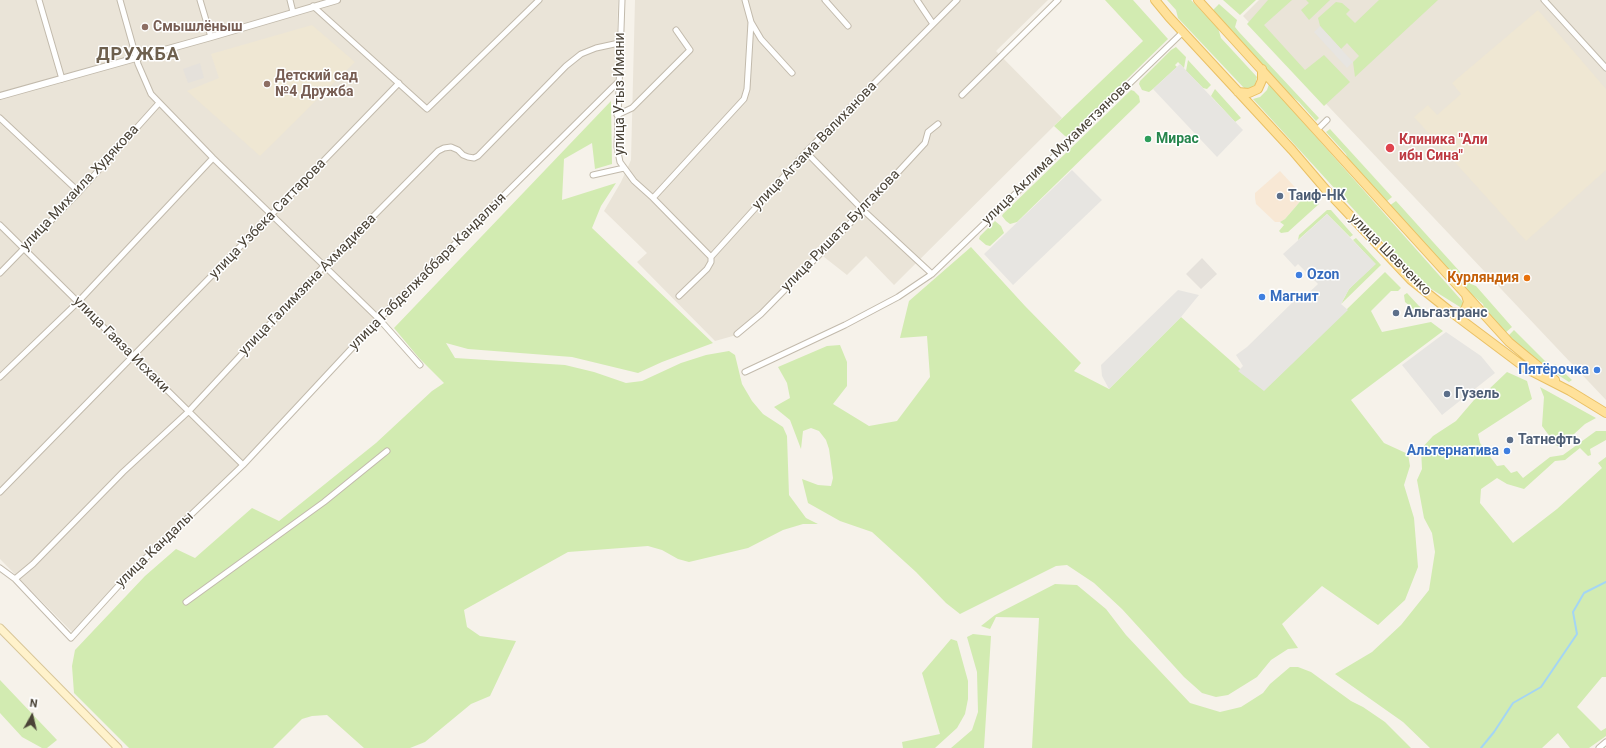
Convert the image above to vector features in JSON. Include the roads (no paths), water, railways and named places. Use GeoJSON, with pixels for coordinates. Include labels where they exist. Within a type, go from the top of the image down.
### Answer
{"type":"FeatureCollection","features":[{"type":"Feature","properties":{"kind":"main road","name":"улица Шевченко"},"geometry":{"type":"LineString","coordinates":[[1155,0],[1281,138],[1327,191],[1411,280],[1527,369],[1570,391],[1606,413]]}},
{"type":"Feature","properties":{"kind":"main road","name":"улица Шевченко"},"geometry":{"type":"LineString","coordinates":[[1198,0],[1262,68],[1509,342],[1570,391]]}},
{"type":"Feature","properties":{"kind":"main road"},"geometry":{"type":"LineString","coordinates":[[1238,92],[1249,93],[1258,89],[1262,80],[1262,68]]}},
{"type":"Feature","properties":{"kind":"main road"},"geometry":{"type":"LineString","coordinates":[[1451,312],[1461,312],[1465,310],[1468,302],[1465,294]]}},
{"type":"Feature","properties":{"kind":"main road"},"geometry":{"type":"LineString","coordinates":[[1527,369],[1532,361]]}},
{"type":"Feature","properties":{"kind":"main road"},"geometry":{"type":"LineString","coordinates":[[0,628],[118,748]]}},
{"type":"Feature","properties":{"kind":"street"},"geometry":{"type":"LineString","coordinates":[[39,0],[62,79]]}},
{"type":"Feature","properties":{"kind":"street"},"geometry":{"type":"LineString","coordinates":[[120,0],[137,58],[151,94],[213,158],[379,320],[420,365]]}},
{"type":"Feature","properties":{"kind":"street"},"geometry":{"type":"LineString","coordinates":[[200,0],[211,37]]}},
{"type":"Feature","properties":{"kind":"street"},"geometry":{"type":"LineString","coordinates":[[290,0],[293,12]]}},
{"type":"Feature","properties":{"kind":"street"},"geometry":{"type":"LineString","coordinates":[[0,96],[211,37],[336,0]]}},
{"type":"Feature","properties":{"kind":"street"},"geometry":{"type":"LineString","coordinates":[[313,6],[428,109],[539,0]]}},
{"type":"Feature","properties":{"kind":"street","name":"улица Утыз Имяни"},"geometry":{"type":"LineString","coordinates":[[622,0],[617,115],[617,147],[620,162],[634,181],[711,257]]}},
{"type":"Feature","properties":{"kind":"street"},"geometry":{"type":"LineString","coordinates":[[745,0],[751,22],[761,39],[792,73]]}},
{"type":"Feature","properties":{"kind":"street"},"geometry":{"type":"LineString","coordinates":[[825,0],[848,26]]}},
{"type":"Feature","properties":{"kind":"street"},"geometry":{"type":"LineString","coordinates":[[917,0],[933,24]]}},
{"type":"Feature","properties":{"kind":"street","name":"улица Агзама Валиханова"},"geometry":{"type":"LineString","coordinates":[[679,296],[707,269],[711,262],[711,257],[806,152],[957,0]]}},
{"type":"Feature","properties":{"kind":"street"},"geometry":{"type":"LineString","coordinates":[[962,95],[1058,0]]}},
{"type":"Feature","properties":{"kind":"street"},"geometry":{"type":"LineString","coordinates":[[1544,0],[1606,68]]}},
{"type":"Feature","properties":{"kind":"street"},"geometry":{"type":"LineString","coordinates":[[652,198],[744,99],[747,89],[751,22]]}},
{"type":"Feature","properties":{"kind":"street"},"geometry":{"type":"LineString","coordinates":[[617,115],[632,108],[690,50],[676,30]]}},
{"type":"Feature","properties":{"kind":"street","name":"улица Аклима Мухаметзянова"},"geometry":{"type":"LineString","coordinates":[[746,372],[846,325],[898,297],[932,274],[1183,32]]}},
{"type":"Feature","properties":{"kind":"street","name":"улица Галимзяна Ахмадиева"},"geometry":{"type":"LineString","coordinates":[[15,579],[33,564],[123,472],[188,412],[324,266],[438,151],[451,147],[468,157],[474,158],[478,156],[566,66],[581,54],[596,48],[619,43]]}},
{"type":"Feature","properties":{"kind":"street","name":"улица Габделжаббара Кандалыя"},"geometry":{"type":"LineString","coordinates":[[243,465],[379,320],[618,82]]}},
{"type":"Feature","properties":{"kind":"street","name":"улица Узбека Саттарова"},"geometry":{"type":"LineString","coordinates":[[0,492],[399,83]]}},
{"type":"Feature","properties":{"kind":"street","name":"улица Михаила Худякова"},"geometry":{"type":"LineString","coordinates":[[0,272],[79,192],[159,103]]}},
{"type":"Feature","properties":{"kind":"street"},"geometry":{"type":"LineString","coordinates":[[0,118],[79,192]]}},
{"type":"Feature","properties":{"kind":"street"},"geometry":{"type":"LineString","coordinates":[[1317,130],[1327,120]]}},
{"type":"Feature","properties":{"kind":"street","name":"улица Ришата Булгакова"},"geometry":{"type":"LineString","coordinates":[[736,334],[761,314],[863,210],[925,143],[928,132],[938,124]]}},
{"type":"Feature","properties":{"kind":"street"},"geometry":{"type":"LineString","coordinates":[[806,152],[863,210],[932,274]]}},
{"type":"Feature","properties":{"kind":"street"},"geometry":{"type":"LineString","coordinates":[[0,377],[78,302],[213,158]]}},
{"type":"Feature","properties":{"kind":"street"},"geometry":{"type":"LineString","coordinates":[[593,175],[624,168]]}},
{"type":"Feature","properties":{"kind":"street","name":"улица Гаяза Исхаки"},"geometry":{"type":"LineString","coordinates":[[0,225],[243,465]]}},
{"type":"Feature","properties":{"kind":"street"},"geometry":{"type":"LineString","coordinates":[[186,602],[324,502],[387,451]]}},
{"type":"Feature","properties":{"kind":"street","name":"улица Кандалы"},"geometry":{"type":"LineString","coordinates":[[15,579],[71,638],[130,573],[243,465]]}},
{"type":"Feature","properties":{"kind":"street"},"geometry":{"type":"LineString","coordinates":[[0,568],[15,579]]}},
{"type":"Feature","properties":{"kind":"street"},"geometry":{"type":"LineString","coordinates":[[1599,748],[1606,742]]}},
{"type":"Feature","properties":{"kind":"waterway"},"geometry":{"type":"LineString","coordinates":[[1481,748],[1494,732],[1513,703],[1541,687],[1577,634],[1573,612],[1584,593],[1606,582]]}},
{"type":"Feature","properties":{"kind":"place","name":"Смышлёныш"},"geometry":{"type":"Point","coordinates":[145,27]}},
{"type":"Feature","properties":{"kind":"place","name":"Детский сад №4 Дружба"},"geometry":{"type":"Point","coordinates":[267,84]}},
{"type":"Feature","properties":{"kind":"place","name":"Мирас"},"geometry":{"type":"Point","coordinates":[1148,139]}},
{"type":"Feature","properties":{"kind":"place","name":"Клиника \"Али ибн Сина\""},"geometry":{"type":"Point","coordinates":[1390,148]}},
{"type":"Feature","properties":{"kind":"place","name":"Таиф-НК"},"geometry":{"type":"Point","coordinates":[1280,196]}},
{"type":"Feature","properties":{"kind":"place","name":"Ozon"},"geometry":{"type":"Point","coordinates":[1299,275]}},
{"type":"Feature","properties":{"kind":"place","name":"Курляндия"},"geometry":{"type":"Point","coordinates":[1527,278]}},
{"type":"Feature","properties":{"kind":"place","name":"Магнит"},"geometry":{"type":"Point","coordinates":[1262,297]}},
{"type":"Feature","properties":{"kind":"place","name":"Альгазтранс"},"geometry":{"type":"Point","coordinates":[1396,313]}},
{"type":"Feature","properties":{"kind":"place","name":"Пятёрочка"},"geometry":{"type":"Point","coordinates":[1597,370]}},
{"type":"Feature","properties":{"kind":"place","name":"Гузель"},"geometry":{"type":"Point","coordinates":[1447,394]}},
{"type":"Feature","properties":{"kind":"place","name":"Татнефть"},"geometry":{"type":"Point","coordinates":[1510,440]}},
{"type":"Feature","properties":{"kind":"place","name":"Альтернатива"},"geometry":{"type":"Point","coordinates":[1507,451]}},
{"type":"Feature","properties":{"kind":"district","name":"ДРУЖБА"},"geometry":{"type":"Point","coordinates":[138,55]}}]}
